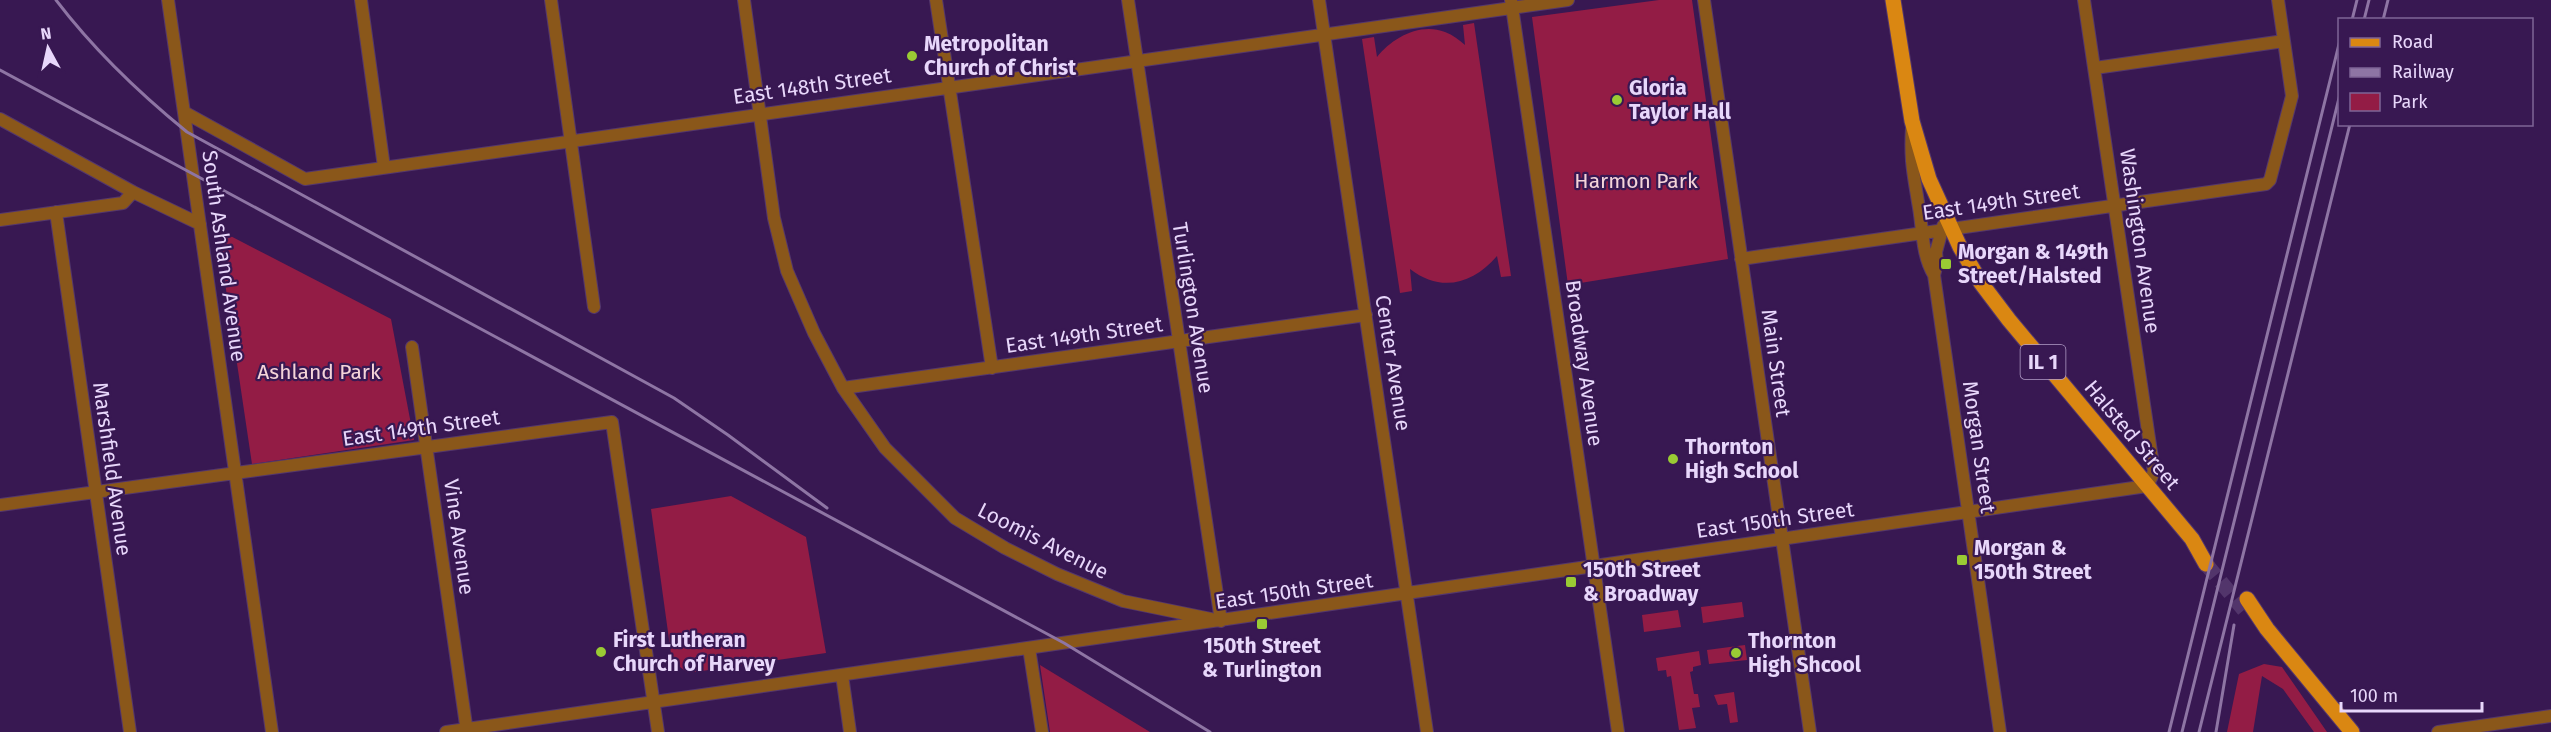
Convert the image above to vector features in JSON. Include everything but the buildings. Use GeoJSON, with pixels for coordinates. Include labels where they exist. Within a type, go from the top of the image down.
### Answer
{"type":"FeatureCollection","features":[{"type":"Feature","properties":{"kind":"main road","name":"Halsted Street"},"geometry":{"type":"LineString","coordinates":[[1893,0],[1912,121],[1924,164],[1946,226],[1988,293],[2208,559]]}},
{"type":"Feature","properties":{"kind":"main road"},"geometry":{"type":"LineString","coordinates":[[2246,604],[2352,732]]}},
{"type":"Feature","properties":{"kind":"street","name":"South Ashland Avenue"},"geometry":{"type":"LineString","coordinates":[[168,0],[272,732]]}},
{"type":"Feature","properties":{"kind":"street"},"geometry":{"type":"LineString","coordinates":[[361,0],[384,168]]}},
{"type":"Feature","properties":{"kind":"street"},"geometry":{"type":"LineString","coordinates":[[551,0],[594,307]]}},
{"type":"Feature","properties":{"kind":"street","name":"Loomis Avenue"},"geometry":{"type":"LineString","coordinates":[[744,0],[774,218],[787,271],[814,333],[843,388],[885,448],[955,518],[1005,548],[1057,574],[1123,601],[1221,621]]}},
{"type":"Feature","properties":{"kind":"street"},"geometry":{"type":"LineString","coordinates":[[936,0],[992,368]]}},
{"type":"Feature","properties":{"kind":"street","name":"Turlington Avenue"},"geometry":{"type":"LineString","coordinates":[[1128,0],[1221,621]]}},
{"type":"Feature","properties":{"kind":"street","name":"Center Avenue"},"geometry":{"type":"LineString","coordinates":[[1319,0],[1427,732]]}},
{"type":"Feature","properties":{"kind":"street","name":"East 148th Street"},"geometry":{"type":"LineString","coordinates":[[184,112],[305,179],[1324,35],[1512,4],[1568,0]]}},
{"type":"Feature","properties":{"kind":"street","name":"Main Street"},"geometry":{"type":"LineString","coordinates":[[1704,0],[1810,732]]}},
{"type":"Feature","properties":{"kind":"street","name":"Washington Avenue"},"geometry":{"type":"LineString","coordinates":[[2084,0],[2154,472],[2147,486]]}},
{"type":"Feature","properties":{"kind":"street"},"geometry":{"type":"LineString","coordinates":[[2095,68],[2284,41],[2278,0]]}},
{"type":"Feature","properties":{"kind":"street","name":"Broadway Avenue"},"geometry":{"type":"LineString","coordinates":[[1512,4],[1618,732]]}},
{"type":"Feature","properties":{"kind":"street","name":"East 149th Street"},"geometry":{"type":"LineString","coordinates":[[1741,259],[1923,234],[1946,226],[2266,184],[2270,180],[2292,96],[2284,41]]}},
{"type":"Feature","properties":{"kind":"street"},"geometry":{"type":"LineString","coordinates":[[0,119],[133,192],[200,224]]}},
{"type":"Feature","properties":{"kind":"street","name":"Morgan Street"},"geometry":{"type":"LineString","coordinates":[[1912,121],[1910,158],[1928,264],[1934,275],[2000,732]]}},
{"type":"Feature","properties":{"kind":"street"},"geometry":{"type":"LineString","coordinates":[[0,220],[123,203],[133,192]]}},
{"type":"Feature","properties":{"kind":"street","name":"Marshfield Avenue"},"geometry":{"type":"LineString","coordinates":[[56,212],[130,732]]}},
{"type":"Feature","properties":{"kind":"street","name":"Morgan Street"},"geometry":{"type":"LineString","coordinates":[[1934,275],[1946,226]]}},
{"type":"Feature","properties":{"kind":"street","name":"East 149th Street"},"geometry":{"type":"LineString","coordinates":[[843,388],[1366,315]]}},
{"type":"Feature","properties":{"kind":"street","name":"Vine Avenue"},"geometry":{"type":"LineString","coordinates":[[412,347],[467,730]]}},
{"type":"Feature","properties":{"kind":"street","name":"East 149th Street"},"geometry":{"type":"LineString","coordinates":[[0,505],[612,422],[654,702]]}},
{"type":"Feature","properties":{"kind":"street","name":"East 150th Street"},"geometry":{"type":"LineString","coordinates":[[446,732],[1408,595],[2147,486]]}},
{"type":"Feature","properties":{"kind":"street"},"geometry":{"type":"LineString","coordinates":[[1029,648],[1042,732]]}},
{"type":"Feature","properties":{"kind":"street"},"geometry":{"type":"LineString","coordinates":[[842,675],[850,732]]}},
{"type":"Feature","properties":{"kind":"street"},"geometry":{"type":"LineString","coordinates":[[654,702],[658,732]]}},
{"type":"Feature","properties":{"kind":"street"},"geometry":{"type":"LineString","coordinates":[[2438,732],[2551,716]]}},
{"type":"Feature","properties":{"kind":"green space","name":"Harmon Park"},"geometry":{"type":"Polygon","coordinates":[[[1659,0],[1692,0],[1728,259],[1568,285],[1532,17],[1659,0]]]}},
{"type":"Feature","properties":{"kind":"green space"},"geometry":{"type":"Polygon","coordinates":[[[1474,23],[1511,276],[1501,277],[1497,256],[1478,273],[1456,282],[1433,281],[1410,269],[1412,291],[1400,293],[1362,39],[1374,37],[1377,57],[1399,38],[1426,29],[1445,32],[1465,45],[1463,25],[1474,23]]]}},
{"type":"Feature","properties":{"kind":"green space","name":"Ashland Park"},"geometry":{"type":"Polygon","coordinates":[[[217,229],[391,319],[414,440],[252,464],[217,229]]]}},
{"type":"Feature","properties":{"kind":"green space"},"geometry":{"type":"Polygon","coordinates":[[[731,496],[806,537],[826,653],[688,673],[672,661],[651,509],[731,496]]]}},
{"type":"Feature","properties":{"kind":"green space"},"geometry":{"type":"Polygon","coordinates":[[[1742,602],[1744,617],[1703,623],[1701,607],[1742,602]]]}},
{"type":"Feature","properties":{"kind":"green space"},"geometry":{"type":"Polygon","coordinates":[[[1678,610],[1681,627],[1644,632],[1642,615],[1678,610]]]}},
{"type":"Feature","properties":{"kind":"green space"},"geometry":{"type":"Polygon","coordinates":[[[1745,645],[1747,660],[1709,664],[1707,650],[1745,645]]]}},
{"type":"Feature","properties":{"kind":"green space"},"geometry":{"type":"Polygon","coordinates":[[[1699,651],[1701,665],[1693,667],[1693,671],[1690,672],[1694,694],[1698,694],[1700,707],[1692,708],[1696,728],[1679,730],[1671,676],[1667,677],[1666,670],[1658,671],[1656,658],[1699,651]]]}},
{"type":"Feature","properties":{"kind":"green space"},"geometry":{"type":"Polygon","coordinates":[[[2264,664],[2282,667],[2327,732],[2314,732],[2283,689],[2262,676],[2253,732],[2227,732],[2239,674],[2264,664]]]}},
{"type":"Feature","properties":{"kind":"green space"},"geometry":{"type":"Polygon","coordinates":[[[1040,665],[1150,732],[1050,732],[1040,665]]]}},
{"type":"Feature","properties":{"kind":"green space"},"geometry":{"type":"Polygon","coordinates":[[[1734,692],[1738,722],[1730,723],[1727,704],[1718,705],[1714,695],[1734,692]]]}},
{"type":"Feature","properties":{"kind":"tunnel"},"geometry":{"type":"LineString","coordinates":[[2206,564],[2244,610]]}},
{"type":"Feature","properties":{"kind":"railway"},"geometry":{"type":"LineString","coordinates":[[56,0],[117,70],[187,132],[674,398],[827,508]]}},
{"type":"Feature","properties":{"kind":"railway"},"geometry":{"type":"LineString","coordinates":[[2352,18],[2357,0]]}},
{"type":"Feature","properties":{"kind":"railway"},"geometry":{"type":"LineString","coordinates":[[2364,18],[2369,0]]}},
{"type":"Feature","properties":{"kind":"railway"},"geometry":{"type":"LineString","coordinates":[[2384,18],[2388,0]]}},
{"type":"Feature","properties":{"kind":"railway"},"geometry":{"type":"LineString","coordinates":[[2169,732],[2338,48]]}},
{"type":"Feature","properties":{"kind":"railway"},"geometry":{"type":"LineString","coordinates":[[0,70],[1064,643],[1210,732]]}},
{"type":"Feature","properties":{"kind":"railway"},"geometry":{"type":"LineString","coordinates":[[2182,732],[2338,102]]}},
{"type":"Feature","properties":{"kind":"railway"},"geometry":{"type":"LineString","coordinates":[[2199,732],[2350,126]]}},
{"type":"Feature","properties":{"kind":"railway"},"geometry":{"type":"LineString","coordinates":[[2216,732],[2234,625]]}},
{"type":"Feature","properties":{"kind":"place","name":"Metropolitan Church of Christ"},"geometry":{"type":"Point","coordinates":[912,56]}},
{"type":"Feature","properties":{"kind":"place","name":"Gloria Taylor Hall"},"geometry":{"type":"Point","coordinates":[1617,100]}},
{"type":"Feature","properties":{"kind":"place","name":"Morgan & 149th Street/Halsted"},"geometry":{"type":"Point","coordinates":[1946,264]}},
{"type":"Feature","properties":{"kind":"place","name":"Thornton High School"},"geometry":{"type":"Point","coordinates":[1673,459]}},
{"type":"Feature","properties":{"kind":"place","name":"Morgan & 150th Street"},"geometry":{"type":"Point","coordinates":[1962,560]}},
{"type":"Feature","properties":{"kind":"place","name":"150th Street & Broadway"},"geometry":{"type":"Point","coordinates":[1571,582]}},
{"type":"Feature","properties":{"kind":"place","name":"150th Street & Turlington"},"geometry":{"type":"Point","coordinates":[1262,624]}},
{"type":"Feature","properties":{"kind":"place","name":"First Lutheran Church of Harvey"},"geometry":{"type":"Point","coordinates":[601,652]}},
{"type":"Feature","properties":{"kind":"place","name":"Thornton High Shcool"},"geometry":{"type":"Point","coordinates":[1736,653]}}]}
